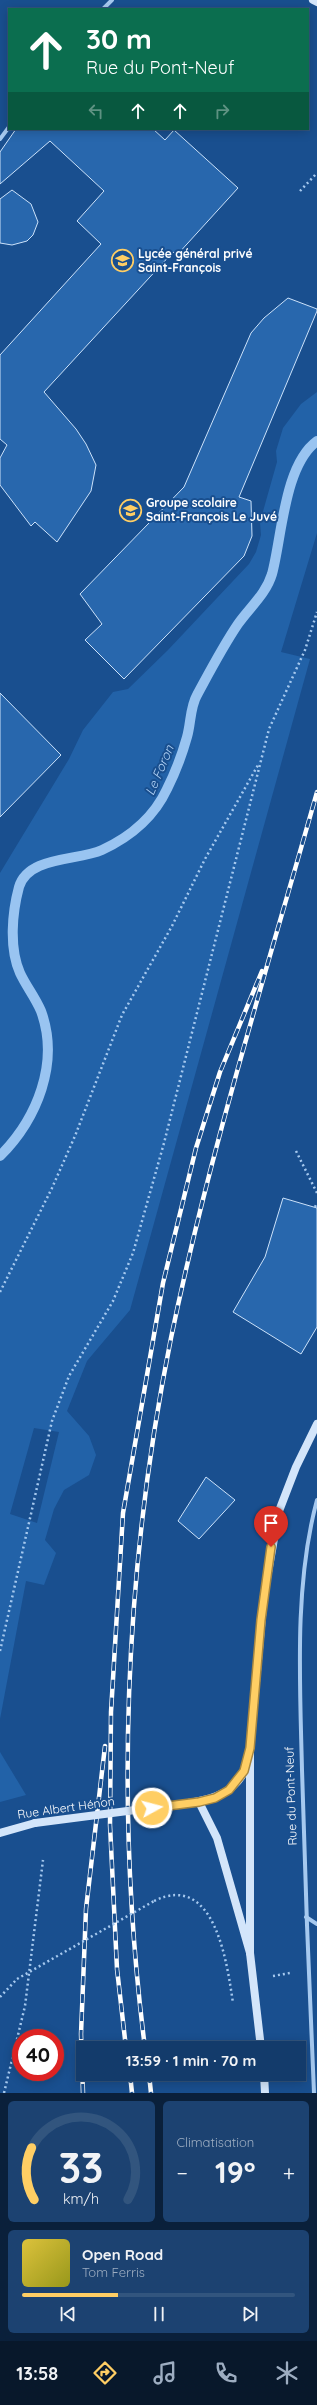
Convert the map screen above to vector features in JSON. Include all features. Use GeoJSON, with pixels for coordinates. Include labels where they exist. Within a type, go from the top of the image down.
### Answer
{"type":"FeatureCollection","features":[{"type":"Feature","properties":{"kind":"street"},"geometry":{"type":"LineString","coordinates":[[104,8],[112,0]]}},
{"type":"Feature","properties":{"kind":"street"},"geometry":{"type":"LineString","coordinates":[[313,0],[317,2]]}},
{"type":"Feature","properties":{"kind":"street"},"geometry":{"type":"LineString","coordinates":[[0,139],[8,128]]}},
{"type":"Feature","properties":{"kind":"street"},"geometry":{"type":"LineString","coordinates":[[260,2041],[250,1953],[250,1748],[262,1614],[273,1535],[288,1487],[317,1424]]}},
{"type":"Feature","properties":{"kind":"street"},"geometry":{"type":"LineString","coordinates":[[303,1454],[317,1437]]}},
{"type":"Feature","properties":{"kind":"street","name":"Rue du Pont-Neuf"},"geometry":{"type":"LineString","coordinates":[[314,2093],[306,1917],[300,1654],[305,1581],[317,1500]]}},
{"type":"Feature","properties":{"kind":"street","name":"Rue Albert Hénon"},"geometry":{"type":"LineString","coordinates":[[0,1833],[35,1823],[199,1802],[223,1794],[235,1784],[246,1767],[250,1748]]}},
{"type":"Feature","properties":{"kind":"street"},"geometry":{"type":"LineString","coordinates":[[199,1802],[217,1838],[250,1953]]}},
{"type":"Feature","properties":{"kind":"street"},"geometry":{"type":"LineString","coordinates":[[306,1917],[317,1924]]}},
{"type":"Feature","properties":{"kind":"street"},"geometry":{"type":"LineString","coordinates":[[264,2081],[265,2093]]}},
{"type":"Feature","properties":{"kind":"path"},"geometry":{"type":"LineString","coordinates":[[300,191],[317,173]]}},
{"type":"Feature","properties":{"kind":"path"},"geometry":{"type":"LineString","coordinates":[[0,1651],[52,1421],[64,1387],[80,1354],[119,1290],[136,1242],[224,909],[260,762],[272,723],[305,650],[317,612]]}},
{"type":"Feature","properties":{"kind":"path"},"geometry":{"type":"LineString","coordinates":[[0,1292],[70,1149],[122,1015],[172,926],[208,852],[260,762]]}},
{"type":"Feature","properties":{"kind":"path"},"geometry":{"type":"LineString","coordinates":[[296,1151],[317,1193]]}},
{"type":"Feature","properties":{"kind":"path"},"geometry":{"type":"LineString","coordinates":[[315,1207],[317,1203]]}},
{"type":"Feature","properties":{"kind":"path"},"geometry":{"type":"LineString","coordinates":[[4,2093],[25,2006],[43,1860]]}},
{"type":"Feature","properties":{"kind":"path"},"geometry":{"type":"LineString","coordinates":[[0,1996],[17,1979],[154,1901],[173,1894],[188,1896],[208,1914],[216,1930],[223,1952],[233,2007]]}},
{"type":"Feature","properties":{"kind":"path"},"geometry":{"type":"LineString","coordinates":[[269,1976],[297,1972]]}},
{"type":"Feature","properties":{"kind":"shaded area"},"geometry":{"type":"Polygon","coordinates":[[[317,392],[317,533],[281,652],[310,659],[130,1310],[87,1361],[67,1411],[89,1436],[96,1455],[89,1475],[64,1490],[54,1509],[45,1540],[56,1553],[44,1585],[26,1581],[0,1719],[0,873],[69,759],[83,730],[113,692],[128,689],[168,650],[249,564],[256,552],[261,535],[260,522],[277,462],[276,451],[283,428],[301,404],[317,392]],[[34,1428],[10,1514],[37,1523],[59,1432],[34,1428]]]}},
{"type":"Feature","properties":{"kind":"shaded area"},"geometry":{"type":"Polygon","coordinates":[[[0,1752],[26,1795],[0,1802],[0,1752]]]}},
{"type":"Feature","properties":{"kind":"building","name":"Lycée général privé Saint-François"},"geometry":{"type":"Polygon","coordinates":[[[15,130],[154,130],[165,140],[174,130],[238,188],[177,255],[173,252],[44,392],[76,429],[86,444],[96,465],[91,491],[57,542],[35,522],[31,526],[0,485],[0,458],[7,445],[0,439],[0,355],[101,244],[77,221],[104,191],[50,141],[0,184],[0,152],[15,130]]]}},
{"type":"Feature","properties":{"kind":"building"},"geometry":{"type":"Polygon","coordinates":[[[12,190],[31,204],[38,222],[33,235],[27,241],[12,245],[0,243],[0,199],[12,190]]]}},
{"type":"Feature","properties":{"kind":"building"},"geometry":{"type":"Polygon","coordinates":[[[288,298],[317,309],[317,311],[239,497],[251,501],[252,536],[244,556],[124,679],[85,640],[102,624],[80,594],[184,487],[251,333],[264,318],[288,298]]]}},
{"type":"Feature","properties":{"kind":"building"},"geometry":{"type":"Polygon","coordinates":[[[0,693],[61,755],[0,817],[0,693]]]}},
{"type":"Feature","properties":{"kind":"building"},"geometry":{"type":"Polygon","coordinates":[[[283,1198],[317,1208],[317,1327],[301,1354],[233,1312],[265,1257],[283,1198]]]}},
{"type":"Feature","properties":{"kind":"building"},"geometry":{"type":"Polygon","coordinates":[[[206,1477],[235,1500],[199,1539],[178,1521],[206,1477]]]}},
{"type":"Feature","properties":{"kind":"waterway","name":"Le Foron"},"geometry":{"type":"LineString","coordinates":[[0,1156],[25,1125],[34,1108],[42,1089],[48,1050],[46,1031],[41,1011],[20,973],[14,953],[13,919],[19,887],[24,877],[32,870],[54,861],[102,850],[122,839],[140,825],[162,799],[173,777],[183,750],[193,705],[197,695],[232,632],[266,588],[272,574],[291,484],[297,467],[306,452],[317,441]]}},
{"type":"Feature","properties":{"kind":"railway"},"geometry":{"type":"LineString","coordinates":[[144,2041],[136,1960],[130,1871],[128,1782],[129,1692],[134,1603],[143,1514],[155,1426],[171,1338],[186,1269],[220,1132],[317,792]]}},
{"type":"Feature","properties":{"kind":"railway"},"geometry":{"type":"LineString","coordinates":[[125,2041],[117,1969],[110,1825],[111,1712],[123,1513],[163,1283],[196,1148],[220,1072],[262,971]]}},
{"type":"Feature","properties":{"kind":"railway"},"geometry":{"type":"LineString","coordinates":[[83,2093],[81,2034],[86,1909],[105,1746]]}},
{"type":"Feature","properties":{"kind":"railway"},"geometry":{"type":"LineString","coordinates":[[131,2081],[132,2093]]}},
{"type":"Feature","properties":{"kind":"railway"},"geometry":{"type":"LineString","coordinates":[[150,2081],[151,2093]]}},
{"type":"Feature","properties":{"kind":"place","name":"Lycée général privé Saint-François"},"geometry":{"type":"Point","coordinates":[122,261]}},
{"type":"Feature","properties":{"kind":"place","name":"Groupe scolaire Saint-François Le Juvé"},"geometry":{"type":"Point","coordinates":[131,510]}},
{"type":"Feature","properties":{"kind":"route"},"geometry":{"type":"LineString","coordinates":[[152,1808],[199,1802],[215,1798],[229,1790],[244,1771],[250,1748],[261,1620],[271,1547]]}}]}
